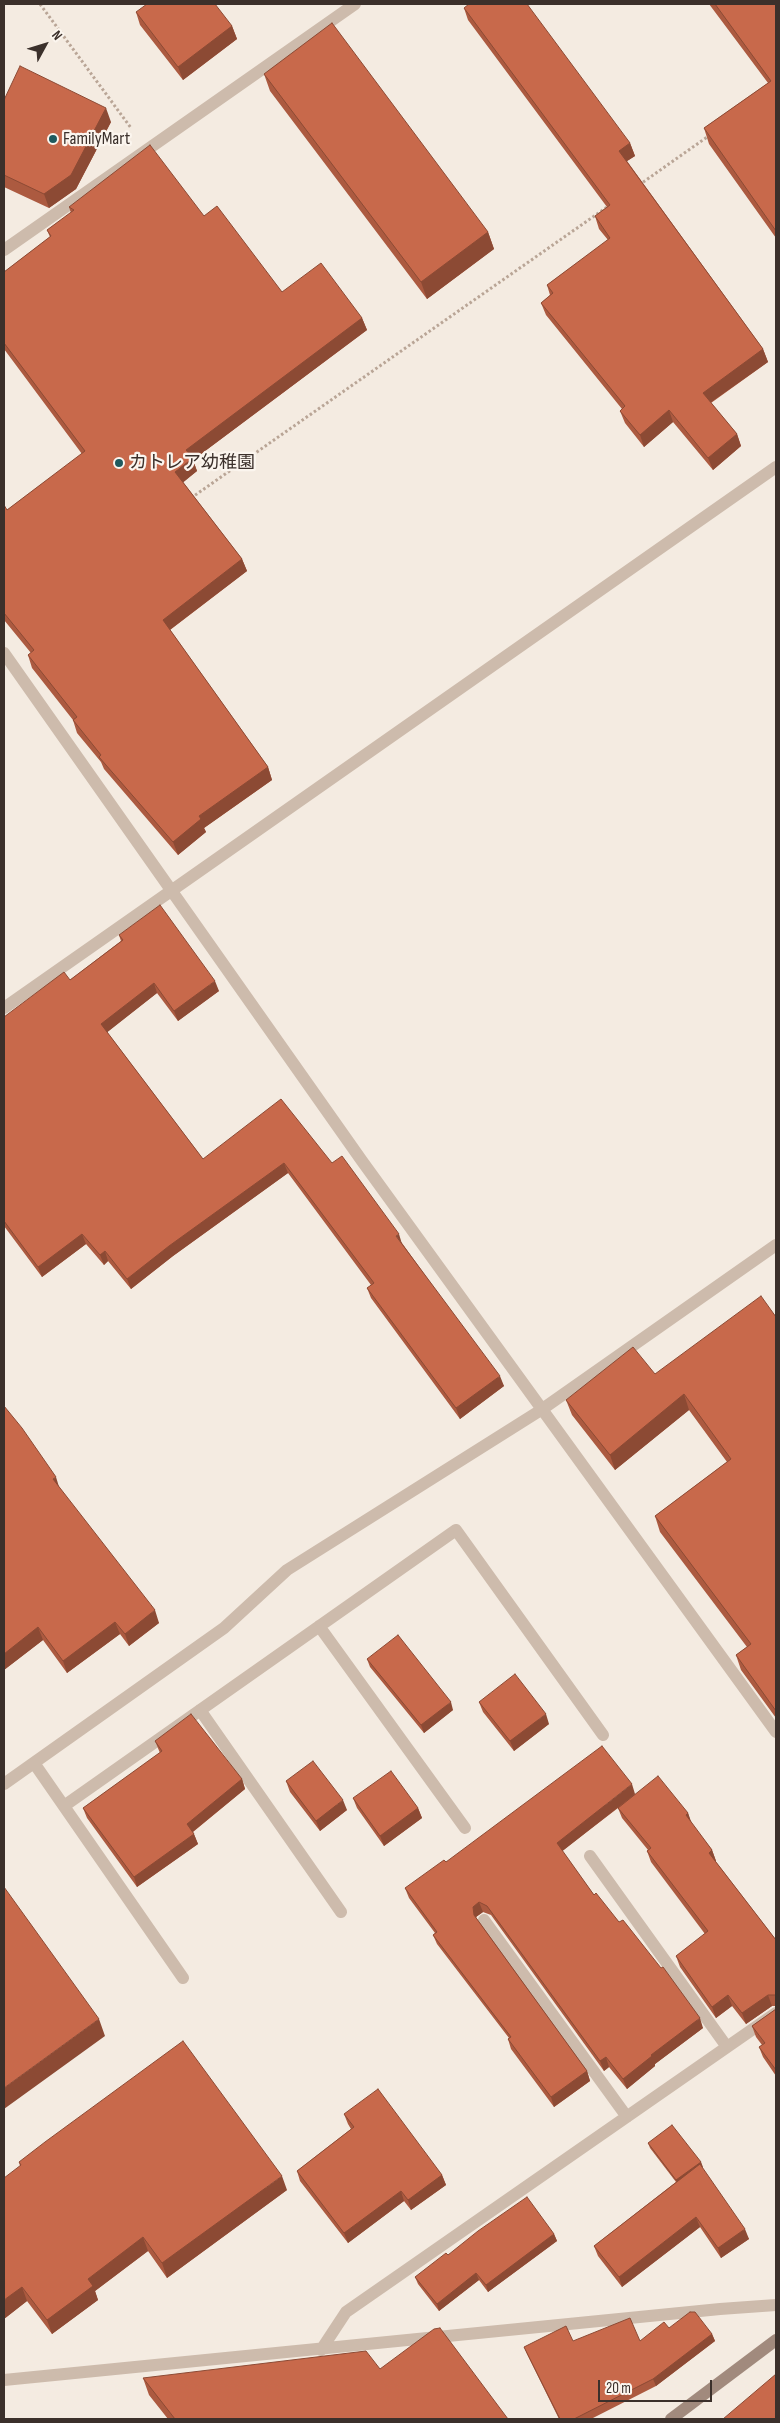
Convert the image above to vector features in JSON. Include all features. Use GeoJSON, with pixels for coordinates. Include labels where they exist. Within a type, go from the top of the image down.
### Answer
{"type":"FeatureCollection","features":[{"type":"Feature","properties":{"kind":"main road"},"geometry":{"type":"LineString","coordinates":[[671,2419],[776,2341]]}},
{"type":"Feature","properties":{"kind":"street"},"geometry":{"type":"LineString","coordinates":[[4,250],[355,4]]}},
{"type":"Feature","properties":{"kind":"street"},"geometry":{"type":"LineString","coordinates":[[4,1008],[171,893],[776,467]]}},
{"type":"Feature","properties":{"kind":"street"},"geometry":{"type":"LineString","coordinates":[[4,653],[171,893],[541,1410],[776,1732]]}},
{"type":"Feature","properties":{"kind":"street"},"geometry":{"type":"LineString","coordinates":[[4,1784],[224,1628],[287,1570],[541,1410],[776,1245]]}},
{"type":"Feature","properties":{"kind":"street"},"geometry":{"type":"LineString","coordinates":[[64,1806],[456,1530],[603,1735]]}},
{"type":"Feature","properties":{"kind":"street"},"geometry":{"type":"LineString","coordinates":[[319,1626],[465,1828]]}},
{"type":"Feature","properties":{"kind":"street"},"geometry":{"type":"LineString","coordinates":[[200,1710],[341,1912]]}},
{"type":"Feature","properties":{"kind":"street"},"geometry":{"type":"LineString","coordinates":[[34,1762],[183,1978]]}},
{"type":"Feature","properties":{"kind":"street"},"geometry":{"type":"LineString","coordinates":[[590,1856],[727,2047]]}},
{"type":"Feature","properties":{"kind":"street"},"geometry":{"type":"LineString","coordinates":[[484,1920],[627,2117]]}},
{"type":"Feature","properties":{"kind":"street"},"geometry":{"type":"LineString","coordinates":[[321,2350],[346,2312],[776,2013]]}},
{"type":"Feature","properties":{"kind":"street"},"geometry":{"type":"LineString","coordinates":[[4,2380],[776,2305]]}},
{"type":"Feature","properties":{"kind":"path"},"geometry":{"type":"LineString","coordinates":[[40,4],[147,149]]}},
{"type":"Feature","properties":{"kind":"path"},"geometry":{"type":"LineString","coordinates":[[638,186],[711,135]]}},
{"type":"Feature","properties":{"kind":"path"},"geometry":{"type":"LineString","coordinates":[[183,504],[614,203]]}},
{"type":"Feature","properties":{"kind":"building"},"geometry":{"type":"Polygon","coordinates":[[[147,4],[215,4],[232,26],[178,67],[136,12],[147,4]]]}},
{"type":"Feature","properties":{"kind":"building"},"geometry":{"type":"Polygon","coordinates":[[[469,4],[527,4],[630,143],[619,151],[763,349],[703,393],[737,434],[708,458],[669,410],[640,435],[620,411],[625,406],[541,303],[553,293],[547,285],[610,238],[595,216],[610,205],[464,8],[469,4]]]}},
{"type":"Feature","properties":{"kind":"building"},"geometry":{"type":"Polygon","coordinates":[[[715,4],[776,4],[776,231],[704,128],[771,81],[715,4]]]}},
{"type":"Feature","properties":{"kind":"building"},"geometry":{"type":"Polygon","coordinates":[[[332,23],[488,232],[421,282],[264,74],[332,23]]]}},
{"type":"Feature","properties":{"kind":"building","name":"FamilyMart"},"geometry":{"type":"Polygon","coordinates":[[[20,66],[106,108],[71,175],[44,194],[4,175],[4,100],[20,66]]]}},
{"type":"Feature","properties":{"kind":"building"},"geometry":{"type":"Polygon","coordinates":[[[150,145],[204,216],[217,206],[282,292],[321,263],[362,318],[186,450],[193,458],[175,472],[242,559],[163,620],[268,767],[199,816],[201,819],[173,842],[99,757],[101,755],[73,720],[77,717],[28,655],[34,650],[4,613],[4,505],[7,510],[85,451],[4,343],[4,272],[51,236],[47,230],[74,210],[69,207],[150,145]]]}},
{"type":"Feature","properties":{"kind":"building"},"geometry":{"type":"Polygon","coordinates":[[[160,905],[215,981],[174,1011],[154,983],[101,1024],[203,1159],[281,1099],[332,1163],[342,1156],[399,1234],[396,1236],[500,1376],[456,1408],[367,1288],[374,1283],[284,1163],[169,1246],[127,1279],[105,1251],[100,1255],[82,1234],[38,1267],[4,1221],[4,1017],[64,972],[70,980],[123,940],[119,935],[160,905]]]}},
{"type":"Feature","properties":{"kind":"building"},"geometry":{"type":"Polygon","coordinates":[[[761,1296],[776,1317],[776,1711],[736,1655],[751,1644],[655,1516],[731,1459],[684,1394],[610,1455],[566,1400],[633,1347],[655,1374],[761,1296]]]}},
{"type":"Feature","properties":{"kind":"building"},"geometry":{"type":"Polygon","coordinates":[[[4,1406],[22,1428],[56,1477],[53,1479],[155,1610],[125,1634],[115,1622],[63,1661],[38,1627],[4,1654],[4,1406]]]}},
{"type":"Feature","properties":{"kind":"building"},"geometry":{"type":"Polygon","coordinates":[[[398,1635],[451,1702],[421,1725],[367,1659],[398,1635]]]}},
{"type":"Feature","properties":{"kind":"building"},"geometry":{"type":"Polygon","coordinates":[[[515,1674],[546,1714],[510,1741],[479,1702],[515,1674]]]}},
{"type":"Feature","properties":{"kind":"building"},"geometry":{"type":"Polygon","coordinates":[[[191,1714],[242,1779],[187,1824],[194,1834],[134,1877],[83,1808],[162,1751],[155,1741],[191,1714]]]}},
{"type":"Feature","properties":{"kind":"building"},"geometry":{"type":"Polygon","coordinates":[[[602,1746],[632,1784],[557,1843],[594,1895],[596,1893],[619,1922],[623,1920],[661,1968],[663,1967],[700,2018],[623,2079],[606,2057],[600,2061],[487,1906],[479,1902],[473,1907],[474,1915],[587,2071],[551,2097],[508,2039],[511,2037],[433,1935],[437,1932],[405,1888],[444,1860],[446,1862],[602,1746]]]}},
{"type":"Feature","properties":{"kind":"building"},"geometry":{"type":"Polygon","coordinates":[[[313,1761],[343,1800],[316,1821],[286,1781],[313,1761]]]}},
{"type":"Feature","properties":{"kind":"building"},"geometry":{"type":"Polygon","coordinates":[[[391,1771],[418,1808],[380,1836],[353,1798],[391,1771]]]}},
{"type":"Feature","properties":{"kind":"building"},"geometry":{"type":"Polygon","coordinates":[[[658,1776],[688,1813],[686,1815],[712,1850],[709,1853],[776,1940],[776,1996],[768,1995],[742,2013],[728,1995],[712,2007],[676,1956],[708,1931],[647,1851],[651,1848],[618,1808],[658,1776]]]}},
{"type":"Feature","properties":{"kind":"building"},"geometry":{"type":"Polygon","coordinates":[[[4,1887],[99,2019],[4,2088],[4,1887]]]}},
{"type":"Feature","properties":{"kind":"building"},"geometry":{"type":"Polygon","coordinates":[[[776,2009],[776,2070],[759,2047],[765,2043],[752,2026],[776,2009]]]}},
{"type":"Feature","properties":{"kind":"building"},"geometry":{"type":"Polygon","coordinates":[[[183,2041],[282,2176],[162,2263],[143,2237],[88,2279],[93,2286],[47,2320],[22,2287],[4,2300],[4,2178],[21,2165],[19,2162],[45,2142],[183,2041]]]}},
{"type":"Feature","properties":{"kind":"building"},"geometry":{"type":"Polygon","coordinates":[[[378,2089],[442,2175],[408,2200],[401,2191],[344,2233],[297,2171],[354,2127],[344,2114],[378,2089]]]}},
{"type":"Feature","properties":{"kind":"building"},"geometry":{"type":"Polygon","coordinates":[[[672,2125],[701,2162],[676,2180],[648,2143],[672,2125]]]}},
{"type":"Feature","properties":{"kind":"building"},"geometry":{"type":"Polygon","coordinates":[[[700,2164],[745,2229],[718,2248],[696,2217],[619,2277],[594,2246],[700,2164]]]}},
{"type":"Feature","properties":{"kind":"building"},"geometry":{"type":"Polygon","coordinates":[[[527,2197],[554,2234],[486,2285],[476,2273],[437,2304],[415,2277],[446,2253],[448,2255],[478,2231],[527,2197]]]}},
{"type":"Feature","properties":{"kind":"building"},"geometry":{"type":"Polygon","coordinates":[[[690,2312],[695,2312],[712,2334],[653,2379],[574,2419],[560,2419],[524,2347],[566,2326],[573,2341],[630,2318],[640,2341],[664,2322],[669,2328],[690,2312]]]}},
{"type":"Feature","properties":{"kind":"building"},"geometry":{"type":"Polygon","coordinates":[[[440,2328],[508,2419],[175,2419],[143,2378],[366,2351],[380,2369],[434,2329],[440,2328]]]}},
{"type":"Feature","properties":{"kind":"building"},"geometry":{"type":"Polygon","coordinates":[[[776,2374],[776,2419],[723,2419],[776,2374]]]}},
{"type":"Feature","properties":{"kind":"place","name":"FamilyMart"},"geometry":{"type":"Point","coordinates":[53,139]}},
{"type":"Feature","properties":{"kind":"place","name":"カトレア幼稚園"},"geometry":{"type":"Point","coordinates":[119,463]}}]}
